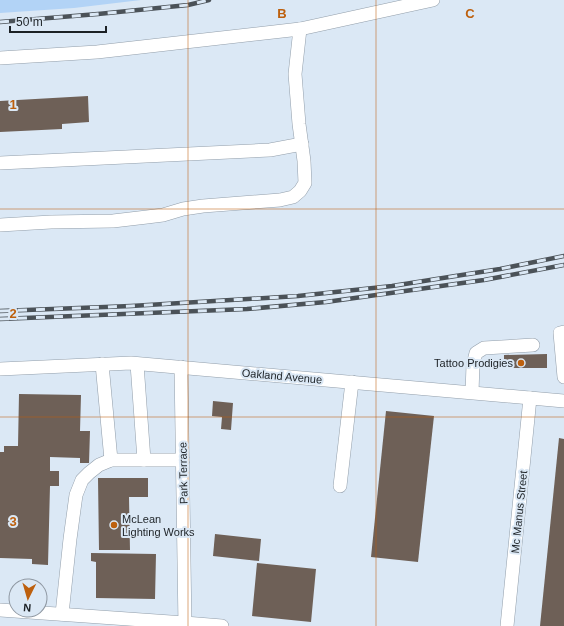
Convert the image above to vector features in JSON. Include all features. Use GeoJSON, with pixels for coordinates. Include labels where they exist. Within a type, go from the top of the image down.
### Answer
{"type":"FeatureCollection","features":[{"type":"Feature","properties":{"kind":"street"},"geometry":{"type":"LineString","coordinates":[[0,58],[97,52],[300,29],[433,0]]}},
{"type":"Feature","properties":{"kind":"street"},"geometry":{"type":"LineString","coordinates":[[0,225],[50,222],[113,221],[147,218],[183,209],[203,206],[280,200],[293,197],[300,191],[305,183],[295,74],[300,29]]}},
{"type":"Feature","properties":{"kind":"street"},"geometry":{"type":"LineString","coordinates":[[0,163],[270,150],[302,144]]}},
{"type":"Feature","properties":{"kind":"street"},"geometry":{"type":"LineString","coordinates":[[564,332],[560,333],[564,377]]}},
{"type":"Feature","properties":{"kind":"street"},"geometry":{"type":"LineString","coordinates":[[472,392],[473,365],[476,353],[484,348],[533,345]]}},
{"type":"Feature","properties":{"kind":"street"},"geometry":{"type":"LineString","coordinates":[[102,364],[111,460]]}},
{"type":"Feature","properties":{"kind":"street","name":"Oakland Avenue"},"geometry":{"type":"LineString","coordinates":[[0,369],[102,364],[137,364],[530,398],[564,398]]}},
{"type":"Feature","properties":{"kind":"street"},"geometry":{"type":"LineString","coordinates":[[137,364],[144,460]]}},
{"type":"Feature","properties":{"kind":"street","name":"Park Terrace"},"geometry":{"type":"LineString","coordinates":[[181,367],[185,624]]}},
{"type":"Feature","properties":{"kind":"street"},"geometry":{"type":"LineString","coordinates":[[340,486],[352,382]]}},
{"type":"Feature","properties":{"kind":"street","name":"Mc Manus Street"},"geometry":{"type":"LineString","coordinates":[[507,626],[530,398]]}},
{"type":"Feature","properties":{"kind":"street"},"geometry":{"type":"LineString","coordinates":[[62,614],[76,495],[82,480],[99,465],[111,460],[183,460]]}},
{"type":"Feature","properties":{"kind":"street"},"geometry":{"type":"LineString","coordinates":[[0,610],[222,626]]}},
{"type":"Feature","properties":{"kind":"shaded area"},"geometry":{"type":"Polygon","coordinates":[[[0,0],[141,0],[74,8],[0,13],[0,0]]]}},
{"type":"Feature","properties":{"kind":"building"},"geometry":{"type":"Polygon","coordinates":[[[88,96],[89,122],[62,124],[62,129],[0,132],[0,101],[88,96]]]}},
{"type":"Feature","properties":{"kind":"building"},"geometry":{"type":"Polygon","coordinates":[[[547,354],[547,368],[504,368],[504,355],[547,354]]]}},
{"type":"Feature","properties":{"kind":"building"},"geometry":{"type":"Polygon","coordinates":[[[19,394],[81,395],[80,431],[90,431],[89,463],[80,463],[80,458],[50,457],[50,471],[59,471],[59,486],[50,486],[48,565],[32,564],[32,559],[0,558],[0,452],[4,452],[4,446],[18,446],[19,394]]]}},
{"type":"Feature","properties":{"kind":"building"},"geometry":{"type":"Polygon","coordinates":[[[213,401],[233,403],[231,430],[221,429],[222,417],[212,416],[213,401]]]}},
{"type":"Feature","properties":{"kind":"building"},"geometry":{"type":"Polygon","coordinates":[[[386,411],[434,416],[418,562],[371,557],[386,411]]]}},
{"type":"Feature","properties":{"kind":"building"},"geometry":{"type":"Polygon","coordinates":[[[559,438],[564,439],[564,626],[540,626],[559,438]]]}},
{"type":"Feature","properties":{"kind":"building"},"geometry":{"type":"Polygon","coordinates":[[[98,478],[148,478],[148,497],[129,497],[130,550],[99,550],[98,478]]]}},
{"type":"Feature","properties":{"kind":"building"},"geometry":{"type":"Polygon","coordinates":[[[215,534],[261,539],[259,561],[213,556],[215,534]]]}},
{"type":"Feature","properties":{"kind":"building"},"geometry":{"type":"Polygon","coordinates":[[[91,553],[156,554],[155,599],[96,598],[96,562],[91,561],[91,553]]]}},
{"type":"Feature","properties":{"kind":"building"},"geometry":{"type":"Polygon","coordinates":[[[257,563],[316,569],[311,622],[252,616],[257,563]]]}},
{"type":"Feature","properties":{"kind":"railway"},"geometry":{"type":"LineString","coordinates":[[0,22],[188,5],[209,0]]}},
{"type":"Feature","properties":{"kind":"railway"},"geometry":{"type":"LineString","coordinates":[[0,311],[131,306],[298,296],[392,286],[500,269],[564,256]]}},
{"type":"Feature","properties":{"kind":"railway"},"geometry":{"type":"LineString","coordinates":[[0,319],[247,309],[326,302],[484,280],[564,265]]}},
{"type":"Feature","properties":{"kind":"place","name":"Tattoo Prodigies"},"geometry":{"type":"Point","coordinates":[521,363]}},
{"type":"Feature","properties":{"kind":"place","name":"McLean Lighting Works"},"geometry":{"type":"Point","coordinates":[114,525]}}]}
